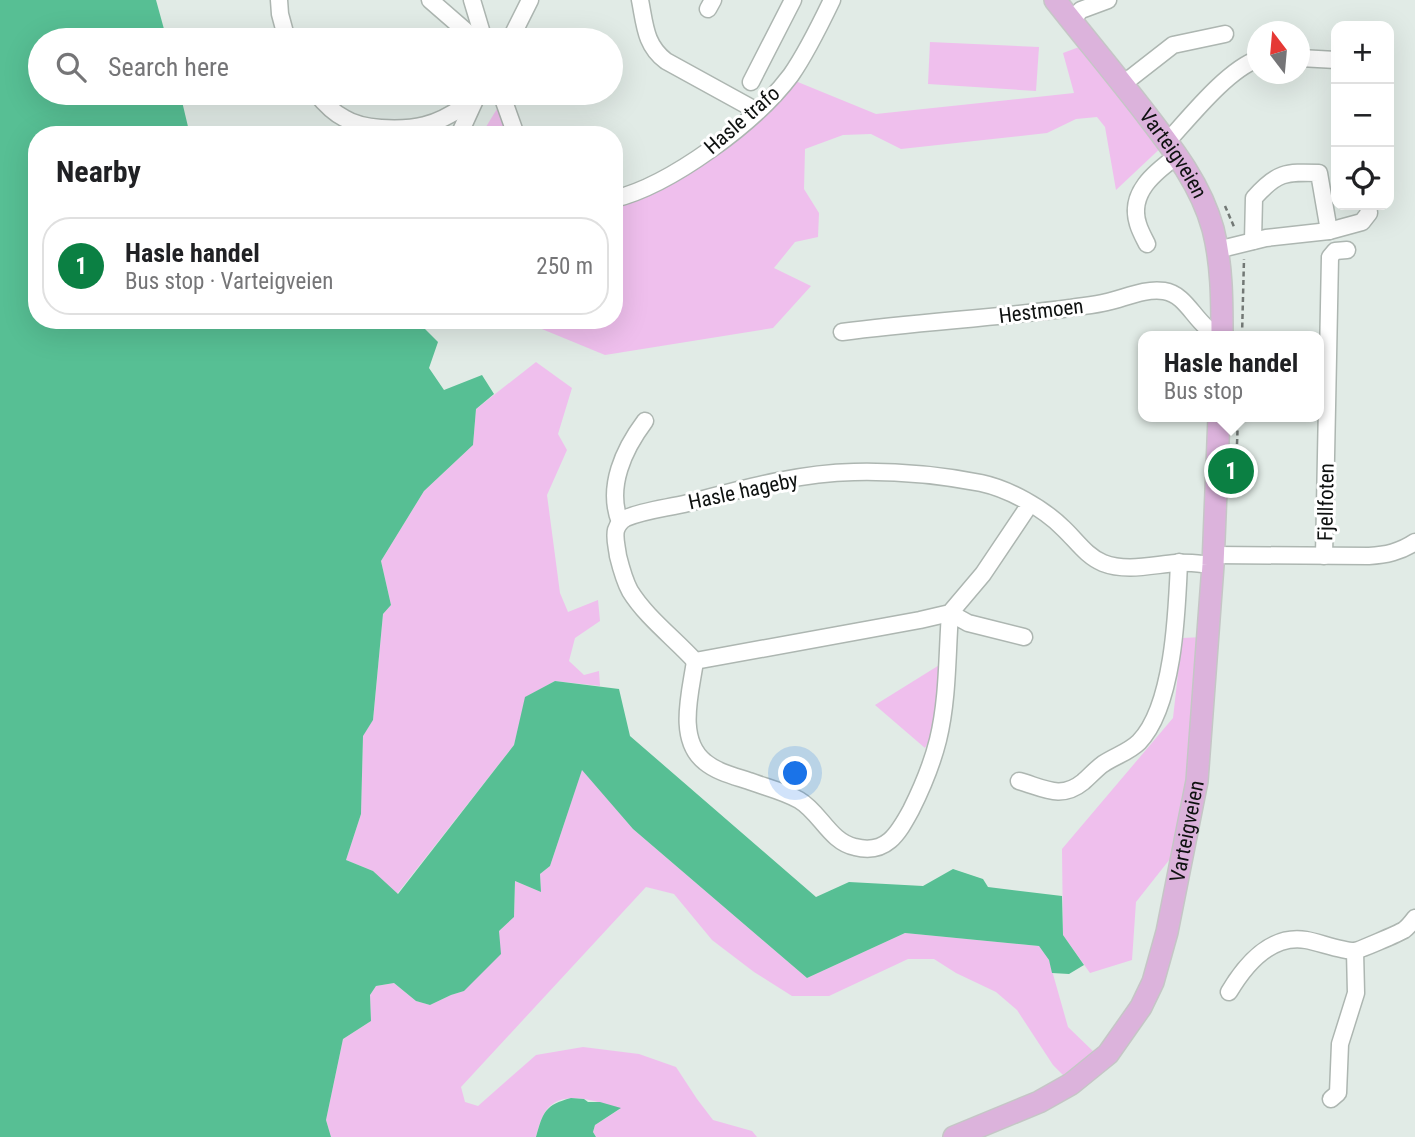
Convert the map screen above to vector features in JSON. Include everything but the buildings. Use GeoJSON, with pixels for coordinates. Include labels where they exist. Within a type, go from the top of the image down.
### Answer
{"type":"FeatureCollection","features":[{"type":"Feature","properties":{"kind":"main road","name":"Varteigveien"},"geometry":{"type":"LineString","coordinates":[[1055,0],[1123,84],[1172,149],[1197,188],[1213,227],[1222,293],[1222,331]]}},
{"type":"Feature","properties":{"kind":"main road","name":"Varteigveien"},"geometry":{"type":"LineString","coordinates":[[954,1137],[1039,1102],[1071,1084],[1108,1054],[1141,1007],[1153,982],[1167,932],[1197,780],[1213,560],[1219,422]]}},
{"type":"Feature","properties":{"kind":"street"},"geometry":{"type":"LineString","coordinates":[[279,0],[283,28]]}},
{"type":"Feature","properties":{"kind":"street"},"geometry":{"type":"LineString","coordinates":[[430,0],[463,28]]}},
{"type":"Feature","properties":{"kind":"street"},"geometry":{"type":"LineString","coordinates":[[472,0],[480,28]]}},
{"type":"Feature","properties":{"kind":"street"},"geometry":{"type":"LineString","coordinates":[[516,28],[530,0]]}},
{"type":"Feature","properties":{"kind":"street"},"geometry":{"type":"LineString","coordinates":[[640,0],[649,41],[656,53],[757,111]]}},
{"type":"Feature","properties":{"kind":"street"},"geometry":{"type":"LineString","coordinates":[[751,82],[793,0]]}},
{"type":"Feature","properties":{"kind":"street","name":"Hasle trafo"},"geometry":{"type":"LineString","coordinates":[[623,197],[691,163],[757,111],[792,74],[832,0]]}},
{"type":"Feature","properties":{"kind":"street"},"geometry":{"type":"LineString","coordinates":[[1071,20],[1082,10],[1108,0]]}},
{"type":"Feature","properties":{"kind":"street"},"geometry":{"type":"LineString","coordinates":[[1123,84],[1173,46],[1225,34]]}},
{"type":"Feature","properties":{"kind":"street"},"geometry":{"type":"LineString","coordinates":[[1310,59],[1331,60]]}},
{"type":"Feature","properties":{"kind":"street"},"geometry":{"type":"LineString","coordinates":[[1147,244],[1135,210],[1139,193],[1230,77],[1247,64]]}},
{"type":"Feature","properties":{"kind":"street"},"geometry":{"type":"LineString","coordinates":[[326,105],[334,113],[353,123],[371,126]]}},
{"type":"Feature","properties":{"kind":"street"},"geometry":{"type":"LineString","coordinates":[[424,126],[449,117],[465,105]]}},
{"type":"Feature","properties":{"kind":"street"},"geometry":{"type":"LineString","coordinates":[[463,126],[473,105]]}},
{"type":"Feature","properties":{"kind":"street"},"geometry":{"type":"LineString","coordinates":[[505,105],[513,126]]}},
{"type":"Feature","properties":{"kind":"street"},"geometry":{"type":"LineString","coordinates":[[1253,241],[1254,198],[1266,184],[1279,175],[1294,172],[1320,173],[1329,231]]}},
{"type":"Feature","properties":{"kind":"street"},"geometry":{"type":"LineString","coordinates":[[1217,250],[1253,241],[1329,231],[1362,222],[1369,210]]}},
{"type":"Feature","properties":{"kind":"street","name":"Fjellfoten"},"geometry":{"type":"LineString","coordinates":[[1324,556],[1330,257],[1335,251],[1347,250]]}},
{"type":"Feature","properties":{"kind":"street","name":"Hestmoen"},"geometry":{"type":"LineString","coordinates":[[842,332],[1048,311],[1162,291],[1178,298],[1211,331]]}},
{"type":"Feature","properties":{"kind":"street"},"geometry":{"type":"LineString","coordinates":[[645,421],[626,449],[614,500],[620,523],[616,531],[616,541],[621,568],[629,588],[648,612],[695,660]]}},
{"type":"Feature","properties":{"kind":"street","name":"Hasle hageby"},"geometry":{"type":"LineString","coordinates":[[620,523],[635,516],[750,488],[853,472],[915,474],[977,483],[1007,491],[1044,512],[1089,554],[1118,568],[1213,560],[1385,555],[1402,550],[1415,542]]}},
{"type":"Feature","properties":{"kind":"street"},"geometry":{"type":"LineString","coordinates":[[695,660],[688,727],[694,748],[704,761],[734,776],[796,798],[845,844],[873,849],[888,842],[901,828],[921,790],[935,750],[943,704],[950,613],[983,574],[1030,505]]}},
{"type":"Feature","properties":{"kind":"street"},"geometry":{"type":"LineString","coordinates":[[1019,781],[1059,793],[1068,792],[1103,764],[1130,750],[1147,732],[1162,701],[1172,658],[1180,562]]}},
{"type":"Feature","properties":{"kind":"street"},"geometry":{"type":"LineString","coordinates":[[695,660],[950,613],[968,623],[1024,637]]}},
{"type":"Feature","properties":{"kind":"street"},"geometry":{"type":"LineString","coordinates":[[1229,992],[1241,971],[1256,957],[1287,940],[1303,939],[1354,951],[1404,930],[1415,918]]}},
{"type":"Feature","properties":{"kind":"street"},"geometry":{"type":"LineString","coordinates":[[1331,1099],[1338,1093],[1340,1044],[1356,993],[1354,951]]}},
{"type":"Feature","properties":{"kind":"shaded area"},"geometry":{"type":"Polygon","coordinates":[[[0,0],[156,0],[164,28],[28,28],[28,105],[183,105],[188,126],[28,126],[28,329],[425,329],[438,342],[429,368],[444,390],[482,375],[494,394],[476,409],[473,445],[424,491],[381,561],[391,605],[383,614],[373,720],[363,736],[361,814],[346,860],[373,871],[398,894],[514,745],[525,697],[555,681],[619,689],[630,736],[816,897],[849,882],[923,886],[953,869],[983,879],[988,887],[1062,896],[1063,935],[1084,965],[1069,974],[1052,973],[1049,960],[1039,946],[905,933],[807,978],[633,829],[582,770],[550,866],[540,874],[541,892],[515,881],[514,917],[499,931],[501,954],[464,991],[430,1005],[416,1001],[394,983],[376,986],[370,995],[371,1021],[343,1039],[326,1120],[331,1137],[0,1137],[0,0]]]}},
{"type":"Feature","properties":{"kind":"shaded area"},"geometry":{"type":"Polygon","coordinates":[[[930,42],[1039,47],[1036,91],[928,84],[930,42]]]}},
{"type":"Feature","properties":{"kind":"shaded area"},"geometry":{"type":"Polygon","coordinates":[[[1090,43],[1167,142],[1116,190],[1105,127],[1097,117],[1076,119],[1047,133],[901,149],[871,134],[843,135],[805,149],[804,189],[819,213],[818,237],[795,242],[774,268],[811,286],[773,328],[605,355],[542,329],[623,329],[623,195],[691,163],[788,78],[876,114],[1074,93],[1063,53],[1090,43]]]}},
{"type":"Feature","properties":{"kind":"shaded area"},"geometry":{"type":"Polygon","coordinates":[[[499,105],[505,105],[513,126],[486,126],[499,105]]]}},
{"type":"Feature","properties":{"kind":"shaded area"},"geometry":{"type":"Polygon","coordinates":[[[536,362],[572,388],[558,434],[567,450],[547,495],[560,593],[568,612],[598,600],[600,621],[575,638],[569,661],[584,675],[599,671],[600,686],[555,681],[526,697],[514,745],[397,894],[373,871],[346,860],[361,814],[363,735],[373,720],[383,614],[391,605],[381,561],[424,491],[473,445],[476,409],[536,362]]]}},
{"type":"Feature","properties":{"kind":"shaded area"},"geometry":{"type":"Polygon","coordinates":[[[1203,637],[1192,769],[1177,850],[1136,902],[1132,960],[1090,973],[1063,935],[1062,849],[1173,718],[1182,638],[1203,637]]]}},
{"type":"Feature","properties":{"kind":"shaded area"},"geometry":{"type":"Polygon","coordinates":[[[941,664],[935,719],[925,748],[875,705],[941,664]]]}},
{"type":"Feature","properties":{"kind":"shaded area"},"geometry":{"type":"Polygon","coordinates":[[[582,769],[633,829],[807,978],[905,933],[1039,946],[1049,960],[1068,1027],[1096,1054],[1065,1077],[1053,1065],[1017,1010],[996,992],[934,959],[908,959],[829,996],[792,996],[754,972],[712,940],[674,894],[646,887],[461,1087],[465,1102],[478,1106],[536,1055],[583,1047],[639,1054],[676,1067],[713,1120],[752,1131],[757,1137],[596,1137],[593,1132],[595,1125],[620,1109],[569,1098],[554,1103],[547,1109],[536,1137],[331,1137],[326,1120],[343,1039],[371,1021],[370,995],[376,986],[394,983],[416,1001],[430,1005],[464,991],[499,931],[514,917],[515,881],[541,892],[540,874],[550,866],[582,769]]]}},
{"type":"Feature","properties":{"kind":"shaded area"},"geometry":{"type":"Polygon","coordinates":[[[571,1098],[621,1108],[595,1125],[593,1132],[596,1137],[536,1137],[546,1111],[571,1098]]]}},
{"type":"Feature","properties":{"kind":"place","name":"Hasle handel"},"geometry":{"type":"Point","coordinates":[1231,471]}}]}
